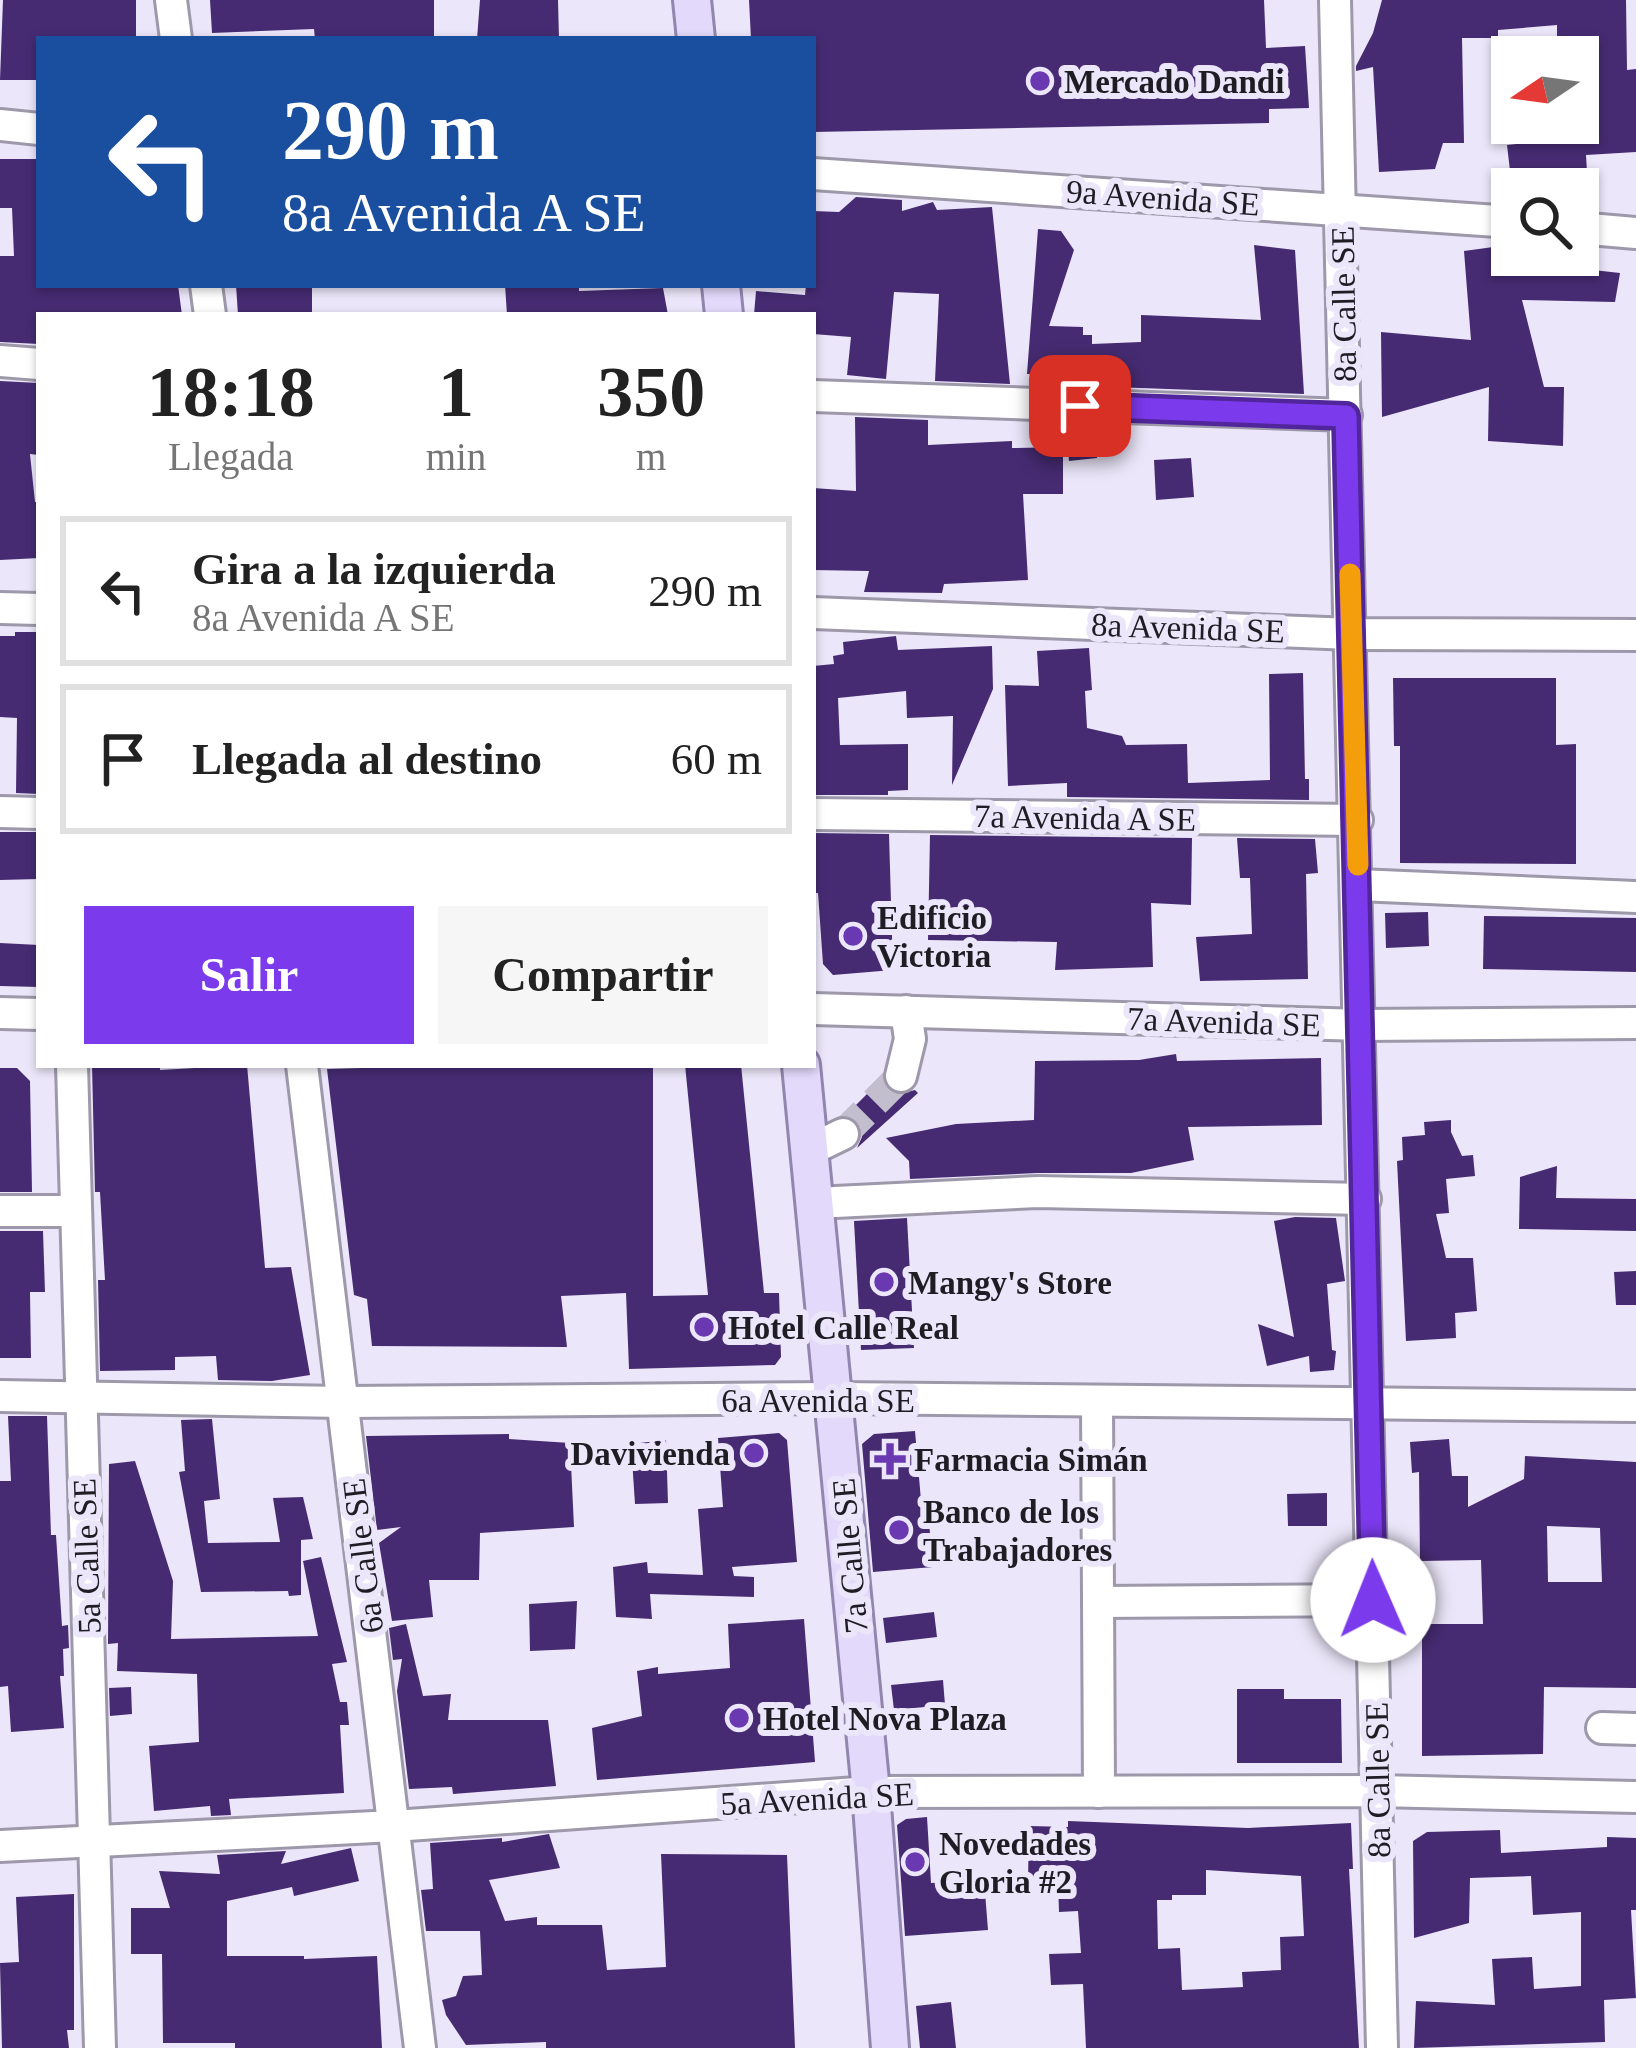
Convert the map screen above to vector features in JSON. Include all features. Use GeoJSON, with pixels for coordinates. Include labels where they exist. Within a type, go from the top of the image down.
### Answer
{"type":"FeatureCollection","features":[{"type":"Feature","properties":{"kind":"main road"},"geometry":{"type":"LineString","coordinates":[[692,0],[696,36]]}},
{"type":"Feature","properties":{"kind":"main road","name":"7a Calle SE"},"geometry":{"type":"LineString","coordinates":[[801,1068],[871,1792],[890,2048]]}},
{"type":"Feature","properties":{"kind":"street"},"geometry":{"type":"LineString","coordinates":[[171,0],[176,36]]}},
{"type":"Feature","properties":{"kind":"street","name":"8a Calle SE"},"geometry":{"type":"LineString","coordinates":[[1335,0],[1382,2048]]}},
{"type":"Feature","properties":{"kind":"street"},"geometry":{"type":"LineString","coordinates":[[0,125],[36,129]]}},
{"type":"Feature","properties":{"kind":"street","name":"9a Avenida SE"},"geometry":{"type":"LineString","coordinates":[[816,174],[1491,220]]}},
{"type":"Feature","properties":{"kind":"street"},"geometry":{"type":"LineString","coordinates":[[1599,230],[1636,233]]}},
{"type":"Feature","properties":{"kind":"street"},"geometry":{"type":"LineString","coordinates":[[0,361],[36,364]]}},
{"type":"Feature","properties":{"kind":"street"},"geometry":{"type":"LineString","coordinates":[[816,396],[1346,416]]}},
{"type":"Feature","properties":{"kind":"street"},"geometry":{"type":"LineString","coordinates":[[0,608],[36,609]]}},
{"type":"Feature","properties":{"kind":"street","name":"8a Avenida SE"},"geometry":{"type":"LineString","coordinates":[[816,613],[1352,634],[1636,635]]}},
{"type":"Feature","properties":{"kind":"street"},"geometry":{"type":"LineString","coordinates":[[0,812],[36,812]]}},
{"type":"Feature","properties":{"kind":"street","name":"7a Avenida A SE"},"geometry":{"type":"LineString","coordinates":[[816,814],[1357,820]]}},
{"type":"Feature","properties":{"kind":"street"},"geometry":{"type":"LineString","coordinates":[[1358,885],[1636,897]]}},
{"type":"Feature","properties":{"kind":"street","name":"7a Avenida SE"},"geometry":{"type":"LineString","coordinates":[[816,1009],[1362,1024],[1636,1022]]}},
{"type":"Feature","properties":{"kind":"street"},"geometry":{"type":"LineString","coordinates":[[901,1076],[910,1040],[906,1011]]}},
{"type":"Feature","properties":{"kind":"street"},"geometry":{"type":"LineString","coordinates":[[0,1013],[36,1014]]}},
{"type":"Feature","properties":{"kind":"street","name":"5a Calle SE"},"geometry":{"type":"LineString","coordinates":[[72,1068],[100,2048]]}},
{"type":"Feature","properties":{"kind":"street","name":"6a Calle SE"},"geometry":{"type":"LineString","coordinates":[[302,1068],[420,2048]]}},
{"type":"Feature","properties":{"kind":"street"},"geometry":{"type":"LineString","coordinates":[[809,1150],[843,1134]]}},
{"type":"Feature","properties":{"kind":"street"},"geometry":{"type":"LineString","coordinates":[[815,1202],[1038,1192],[1365,1199]]}},
{"type":"Feature","properties":{"kind":"street"},"geometry":{"type":"LineString","coordinates":[[0,1211],[76,1211]]}},
{"type":"Feature","properties":{"kind":"street","name":"6a Avenida SE"},"geometry":{"type":"LineString","coordinates":[[0,1396],[344,1402],[835,1398],[1636,1406]]}},
{"type":"Feature","properties":{"kind":"street"},"geometry":{"type":"LineString","coordinates":[[1097,1402],[1099,1792]]}},
{"type":"Feature","properties":{"kind":"street"},"geometry":{"type":"LineString","coordinates":[[1098,1602],[1373,1600]]}},
{"type":"Feature","properties":{"kind":"street"},"geometry":{"type":"LineString","coordinates":[[1602,1728],[1636,1729]]}},
{"type":"Feature","properties":{"kind":"street","name":"5a Avenida SE"},"geometry":{"type":"LineString","coordinates":[[0,1846],[394,1826],[871,1792],[1377,1791],[1636,1797]]}},
{"type":"Feature","properties":{"kind":"building"},"geometry":{"type":"Polygon","coordinates":[[[3,0],[136,0],[136,36],[36,36],[36,80],[0,80],[3,0]]]}},
{"type":"Feature","properties":{"kind":"building"},"geometry":{"type":"Polygon","coordinates":[[[210,0],[434,0],[434,36],[315,36],[314,29],[212,33],[210,0]]]}},
{"type":"Feature","properties":{"kind":"building"},"geometry":{"type":"Polygon","coordinates":[[[480,0],[558,0],[559,36],[477,36],[480,0]]]}},
{"type":"Feature","properties":{"kind":"building","name":"Mercado Dandi"},"geometry":{"type":"Polygon","coordinates":[[[749,0],[1264,0],[1266,48],[1305,46],[1309,108],[1269,109],[1269,123],[816,132],[816,36],[751,36],[749,0]]]}},
{"type":"Feature","properties":{"kind":"building"},"geometry":{"type":"Polygon","coordinates":[[[1382,0],[1626,0],[1627,70],[1636,69],[1636,152],[1586,155],[1587,168],[1510,168],[1507,145],[1599,144],[1599,36],[1557,36],[1557,25],[1498,30],[1498,36],[1491,38],[1462,38],[1464,143],[1443,143],[1435,169],[1379,172],[1373,67],[1356,71],[1382,0]]]}},
{"type":"Feature","properties":{"kind":"building"},"geometry":{"type":"Polygon","coordinates":[[[0,159],[36,159],[36,288],[178,288],[182,312],[36,312],[36,344],[0,342],[0,256],[14,256],[12,208],[0,208],[0,159]]]}},
{"type":"Feature","properties":{"kind":"building"},"geometry":{"type":"Polygon","coordinates":[[[856,197],[902,200],[902,211],[933,202],[937,210],[992,207],[1010,384],[935,381],[939,294],[894,292],[886,379],[847,375],[851,337],[816,334],[816,312],[754,312],[756,291],[805,295],[806,288],[816,288],[816,211],[839,212],[856,197]]]}},
{"type":"Feature","properties":{"kind":"building"},"geometry":{"type":"Polygon","coordinates":[[[1038,229],[1061,231],[1074,250],[1049,326],[1083,327],[1083,335],[1092,335],[1092,344],[1141,342],[1141,315],[1261,320],[1254,245],[1295,250],[1304,394],[1084,386],[1084,375],[1027,374],[1038,229]]]}},
{"type":"Feature","properties":{"kind":"building"},"geometry":{"type":"Polygon","coordinates":[[[1491,247],[1491,276],[1620,273],[1615,302],[1522,300],[1544,387],[1564,387],[1563,446],[1488,441],[1489,387],[1382,417],[1381,332],[1471,340],[1464,251],[1491,247]]]}},
{"type":"Feature","properties":{"kind":"building"},"geometry":{"type":"Polygon","coordinates":[[[236,288],[312,288],[312,312],[238,312],[236,288]]]}},
{"type":"Feature","properties":{"kind":"building"},"geometry":{"type":"Polygon","coordinates":[[[505,288],[663,288],[667,312],[507,312],[505,288]]]}},
{"type":"Feature","properties":{"kind":"building"},"geometry":{"type":"Polygon","coordinates":[[[0,381],[36,383],[36,455],[30,454],[36,558],[0,560],[0,381]]]}},
{"type":"Feature","properties":{"kind":"building"},"geometry":{"type":"Polygon","coordinates":[[[855,417],[928,420],[928,445],[1012,441],[1012,448],[1063,447],[1063,494],[1023,494],[1028,580],[944,584],[942,593],[864,592],[869,571],[816,570],[816,488],[856,491],[855,417]]]}},
{"type":"Feature","properties":{"kind":"building"},"geometry":{"type":"Polygon","coordinates":[[[1066,425],[1094,426],[1097,458],[1069,461],[1066,425]]]}},
{"type":"Feature","properties":{"kind":"building"},"geometry":{"type":"Polygon","coordinates":[[[1191,458],[1194,497],[1156,500],[1154,460],[1191,458]]]}},
{"type":"Feature","properties":{"kind":"building"},"geometry":{"type":"Polygon","coordinates":[[[15,632],[36,632],[36,794],[16,793],[17,718],[0,717],[0,636],[15,636],[15,632]]]}},
{"type":"Feature","properties":{"kind":"building"},"geometry":{"type":"Polygon","coordinates":[[[896,636],[898,650],[992,646],[993,689],[952,785],[953,716],[907,718],[906,691],[838,698],[840,745],[908,744],[908,790],[888,791],[888,795],[816,795],[816,666],[834,664],[833,656],[844,654],[843,642],[896,636]]]}},
{"type":"Feature","properties":{"kind":"building"},"geometry":{"type":"Polygon","coordinates":[[[1089,648],[1092,690],[1085,691],[1087,728],[1122,736],[1126,745],[1187,744],[1188,783],[1270,780],[1269,674],[1303,673],[1309,800],[1067,797],[1067,783],[1008,786],[1005,685],[1039,686],[1037,651],[1089,648]]]}},
{"type":"Feature","properties":{"kind":"building"},"geometry":{"type":"Polygon","coordinates":[[[1393,678],[1556,678],[1556,745],[1576,744],[1576,864],[1400,863],[1400,746],[1394,746],[1393,678]]]}},
{"type":"Feature","properties":{"kind":"building"},"geometry":{"type":"Polygon","coordinates":[[[0,832],[36,832],[36,879],[0,880],[0,832]]]}},
{"type":"Feature","properties":{"kind":"building"},"geometry":{"type":"Polygon","coordinates":[[[816,833],[889,834],[893,970],[833,975],[823,964],[816,833]]]}},
{"type":"Feature","properties":{"kind":"building"},"geometry":{"type":"Polygon","coordinates":[[[930,835],[1192,838],[1191,905],[1151,903],[1153,967],[1055,970],[1057,942],[928,940],[930,835]]]}},
{"type":"Feature","properties":{"kind":"building"},"geometry":{"type":"Polygon","coordinates":[[[1237,838],[1315,839],[1318,873],[1306,874],[1308,979],[1200,981],[1196,937],[1252,934],[1250,878],[1240,878],[1237,838]]]}},
{"type":"Feature","properties":{"kind":"building"},"geometry":{"type":"Polygon","coordinates":[[[1428,912],[1429,946],[1386,948],[1385,913],[1428,912]]]}},
{"type":"Feature","properties":{"kind":"building"},"geometry":{"type":"Polygon","coordinates":[[[1484,916],[1636,918],[1636,972],[1483,969],[1484,916]]]}},
{"type":"Feature","properties":{"kind":"building"},"geometry":{"type":"Polygon","coordinates":[[[0,943],[36,945],[36,987],[0,986],[0,943]]]}},
{"type":"Feature","properties":{"kind":"building"},"geometry":{"type":"Polygon","coordinates":[[[1176,1054],[1177,1061],[1321,1058],[1322,1125],[1188,1127],[1194,1160],[1131,1173],[910,1179],[909,1161],[886,1138],[956,1124],[1034,1120],[1035,1061],[1139,1060],[1176,1054]]]}},
{"type":"Feature","properties":{"kind":"building"},"geometry":{"type":"Polygon","coordinates":[[[0,1068],[17,1068],[30,1081],[32,1192],[0,1192],[0,1068]]]}},
{"type":"Feature","properties":{"kind":"building"},"geometry":{"type":"Polygon","coordinates":[[[92,1068],[247,1068],[265,1268],[291,1267],[310,1375],[272,1381],[218,1380],[216,1356],[175,1357],[175,1370],[100,1371],[98,1280],[105,1280],[100,1192],[95,1192],[92,1068]]]}},
{"type":"Feature","properties":{"kind":"building"},"geometry":{"type":"Polygon","coordinates":[[[653,1068],[653,1296],[708,1295],[685,1068],[741,1068],[764,1293],[779,1293],[781,1357],[775,1365],[629,1369],[626,1293],[561,1296],[567,1347],[372,1346],[367,1299],[354,1295],[327,1069],[653,1068]]]}},
{"type":"Feature","properties":{"kind":"building"},"geometry":{"type":"Polygon","coordinates":[[[882,1079],[895,1095],[918,1093],[857,1148],[861,1127],[846,1115],[882,1079]]]}},
{"type":"Feature","properties":{"kind":"building"},"geometry":{"type":"Polygon","coordinates":[[[1451,1120],[1462,1156],[1473,1155],[1475,1176],[1446,1179],[1449,1213],[1436,1214],[1446,1258],[1473,1258],[1477,1311],[1455,1313],[1456,1338],[1406,1341],[1397,1161],[1403,1160],[1402,1137],[1425,1135],[1424,1122],[1451,1120]]]}},
{"type":"Feature","properties":{"kind":"building"},"geometry":{"type":"Polygon","coordinates":[[[1557,1166],[1556,1198],[1636,1199],[1636,1231],[1519,1229],[1520,1177],[1557,1166]]]}},
{"type":"Feature","properties":{"kind":"building","name":"Mangy's Store"},"geometry":{"type":"Polygon","coordinates":[[[907,1218],[914,1348],[861,1350],[854,1221],[907,1218]]]}},
{"type":"Feature","properties":{"kind":"building"},"geometry":{"type":"Polygon","coordinates":[[[1336,1218],[1345,1281],[1327,1284],[1334,1370],[1310,1372],[1309,1356],[1267,1366],[1258,1324],[1294,1337],[1274,1221],[1336,1218]]]}},
{"type":"Feature","properties":{"kind":"building"},"geometry":{"type":"Polygon","coordinates":[[[0,1231],[43,1231],[45,1292],[30,1292],[31,1358],[0,1358],[0,1231]]]}},
{"type":"Feature","properties":{"kind":"building"},"geometry":{"type":"Polygon","coordinates":[[[1636,1271],[1636,1305],[1616,1305],[1614,1272],[1636,1271]]]}},
{"type":"Feature","properties":{"kind":"building"},"geometry":{"type":"Polygon","coordinates":[[[8,1416],[47,1416],[51,1535],[56,1535],[62,1626],[68,1625],[69,1648],[63,1649],[64,1676],[60,1676],[64,1728],[11,1732],[8,1686],[0,1687],[0,1481],[11,1481],[8,1416]]]}},
{"type":"Feature","properties":{"kind":"building"},"geometry":{"type":"Polygon","coordinates":[[[212,1419],[220,1499],[204,1501],[208,1543],[280,1542],[273,1498],[303,1497],[313,1539],[301,1540],[301,1595],[289,1596],[288,1591],[201,1592],[179,1472],[185,1471],[181,1420],[212,1419]]]}},
{"type":"Feature","properties":{"kind":"building"},"geometry":{"type":"Polygon","coordinates":[[[915,1431],[922,1512],[928,1511],[933,1567],[873,1572],[862,1444],[874,1434],[915,1431]]]}},
{"type":"Feature","properties":{"kind":"building"},"geometry":{"type":"Polygon","coordinates":[[[779,1433],[787,1440],[797,1562],[732,1567],[734,1576],[754,1577],[754,1597],[650,1594],[652,1619],[616,1617],[613,1567],[647,1562],[648,1573],[703,1575],[698,1509],[723,1507],[718,1438],[779,1433]]]}},
{"type":"Feature","properties":{"kind":"building"},"geometry":{"type":"Polygon","coordinates":[[[509,1434],[509,1439],[570,1443],[574,1527],[480,1533],[479,1580],[429,1580],[433,1617],[392,1621],[379,1543],[401,1527],[377,1530],[366,1436],[509,1434]]]}},
{"type":"Feature","properties":{"kind":"building"},"geometry":{"type":"Polygon","coordinates":[[[1449,1439],[1452,1476],[1468,1476],[1468,1507],[1524,1479],[1525,1456],[1636,1462],[1636,1688],[1544,1687],[1543,1754],[1422,1756],[1422,1624],[1483,1624],[1481,1560],[1420,1561],[1419,1472],[1412,1473],[1410,1442],[1449,1439]],[[1547,1526],[1548,1582],[1602,1582],[1600,1528],[1547,1526]]]}},
{"type":"Feature","properties":{"kind":"building"},"geometry":{"type":"Polygon","coordinates":[[[666,1440],[668,1503],[635,1504],[631,1444],[666,1440]]]}},
{"type":"Feature","properties":{"kind":"building"},"geometry":{"type":"Polygon","coordinates":[[[135,1461],[173,1581],[171,1639],[318,1636],[303,1561],[321,1557],[347,1662],[332,1664],[340,1702],[347,1702],[349,1725],[340,1725],[344,1793],[229,1799],[231,1815],[211,1816],[210,1806],[154,1811],[149,1746],[199,1742],[197,1674],[117,1671],[118,1643],[108,1644],[109,1464],[135,1461]]]}},
{"type":"Feature","properties":{"kind":"building"},"geometry":{"type":"Polygon","coordinates":[[[1327,1493],[1327,1526],[1288,1526],[1287,1494],[1327,1493]]]}},
{"type":"Feature","properties":{"kind":"building"},"geometry":{"type":"Polygon","coordinates":[[[577,1601],[575,1649],[530,1651],[529,1604],[577,1601]]]}},
{"type":"Feature","properties":{"kind":"building"},"geometry":{"type":"Polygon","coordinates":[[[934,1612],[937,1637],[886,1643],[883,1618],[934,1612]]]}},
{"type":"Feature","properties":{"kind":"building","name":"Hotel Nova Plaza"},"geometry":{"type":"Polygon","coordinates":[[[804,1619],[815,1762],[597,1780],[592,1728],[642,1716],[637,1671],[658,1667],[658,1674],[730,1668],[728,1624],[804,1619]]]}},
{"type":"Feature","properties":{"kind":"building"},"geometry":{"type":"Polygon","coordinates":[[[406,1624],[423,1696],[451,1694],[448,1720],[548,1720],[556,1786],[453,1794],[452,1787],[409,1789],[397,1691],[402,1659],[393,1660],[389,1628],[406,1624]]]}},
{"type":"Feature","properties":{"kind":"building"},"geometry":{"type":"Polygon","coordinates":[[[943,1680],[945,1705],[894,1710],[891,1685],[943,1680]]]}},
{"type":"Feature","properties":{"kind":"building"},"geometry":{"type":"Polygon","coordinates":[[[131,1687],[132,1714],[110,1716],[109,1688],[131,1687]]]}},
{"type":"Feature","properties":{"kind":"building"},"geometry":{"type":"Polygon","coordinates":[[[1237,1689],[1284,1689],[1284,1699],[1341,1699],[1342,1763],[1237,1763],[1237,1689]]]}},
{"type":"Feature","properties":{"kind":"building"},"geometry":{"type":"Polygon","coordinates":[[[927,1817],[931,1883],[984,1880],[988,1930],[905,1936],[897,1825],[927,1817]]]}},
{"type":"Feature","properties":{"kind":"building"},"geometry":{"type":"Polygon","coordinates":[[[1068,1821],[1248,1828],[1351,1823],[1353,1869],[1349,1869],[1359,2048],[1086,2048],[1083,1984],[1051,1985],[1049,1954],[1081,1953],[1078,1911],[1059,1912],[1058,1881],[1028,1881],[1029,1826],[1068,1827],[1068,1821]],[[1206,1870],[1206,1895],[1157,1900],[1158,1949],[1180,1948],[1182,1990],[1243,1987],[1242,1972],[1281,1970],[1280,1937],[1304,1936],[1301,1876],[1206,1870]]]}},
{"type":"Feature","properties":{"kind":"building"},"geometry":{"type":"Polygon","coordinates":[[[1500,1830],[1501,1853],[1607,1847],[1607,1837],[1636,1838],[1636,1910],[1631,1910],[1636,1998],[1604,2000],[1605,2042],[1414,2048],[1416,2001],[1495,2005],[1492,1959],[1532,1957],[1534,1989],[1581,1986],[1581,1912],[1533,1915],[1531,1876],[1470,1878],[1469,1923],[1414,1938],[1413,1841],[1427,1832],[1500,1830]]]}},
{"type":"Feature","properties":{"kind":"building"},"geometry":{"type":"Polygon","coordinates":[[[549,1834],[560,1868],[489,1880],[505,1921],[537,1917],[537,1925],[602,1925],[607,1970],[666,1967],[661,1854],[787,1855],[795,2048],[546,2048],[546,2042],[466,2045],[442,2000],[456,1996],[463,1976],[482,1975],[480,1931],[426,1931],[421,1890],[433,1889],[430,1843],[502,1838],[502,1842],[549,1834]]]}},
{"type":"Feature","properties":{"kind":"building"},"geometry":{"type":"Polygon","coordinates":[[[351,1848],[359,1881],[294,1896],[292,1887],[227,1901],[227,1956],[377,1956],[382,2048],[163,2043],[162,1954],[131,1954],[131,1908],[170,1908],[159,1871],[220,1874],[217,1855],[286,1851],[281,1864],[351,1848]]]}},
{"type":"Feature","properties":{"kind":"building"},"geometry":{"type":"Polygon","coordinates":[[[74,1894],[74,2030],[67,2030],[69,2048],[2,2048],[0,1963],[19,1962],[16,1897],[74,1894]]]}},
{"type":"Feature","properties":{"kind":"building"},"geometry":{"type":"Polygon","coordinates":[[[951,2002],[956,2048],[920,2048],[916,2006],[951,2002]]]}},
{"type":"Feature","properties":{"kind":"tunnel"},"geometry":{"type":"LineString","coordinates":[[843,1134],[901,1076]]}},
{"type":"Feature","properties":{"kind":"slow traffic"},"geometry":{"type":"LineString","coordinates":[[1350,574],[1358,865]]}},
{"type":"Feature","properties":{"kind":"place","name":"Mercado Dandi"},"geometry":{"type":"Point","coordinates":[1040,81]}},
{"type":"Feature","properties":{"kind":"place","name":"Edificio Victoria"},"geometry":{"type":"Point","coordinates":[853,936]}},
{"type":"Feature","properties":{"kind":"place","name":"Mangy's Store"},"geometry":{"type":"Point","coordinates":[884,1282]}},
{"type":"Feature","properties":{"kind":"place","name":"Hotel Calle Real"},"geometry":{"type":"Point","coordinates":[704,1327]}},
{"type":"Feature","properties":{"kind":"place","name":"Davivienda"},"geometry":{"type":"Point","coordinates":[754,1453]}},
{"type":"Feature","properties":{"kind":"place","name":"Farmacia Simán"},"geometry":{"type":"Point","coordinates":[890,1459]}},
{"type":"Feature","properties":{"kind":"place","name":"Banco de los Trabajadores"},"geometry":{"type":"Point","coordinates":[899,1530]}},
{"type":"Feature","properties":{"kind":"place","name":"Hotel Nova Plaza"},"geometry":{"type":"Point","coordinates":[739,1718]}},
{"type":"Feature","properties":{"kind":"place","name":"Novedades Gloria #2"},"geometry":{"type":"Point","coordinates":[915,1862]}},
{"type":"Feature","properties":{"kind":"route"},"geometry":{"type":"LineString","coordinates":[[1080,406],[1346,416],[1373,1600]]}}]}
